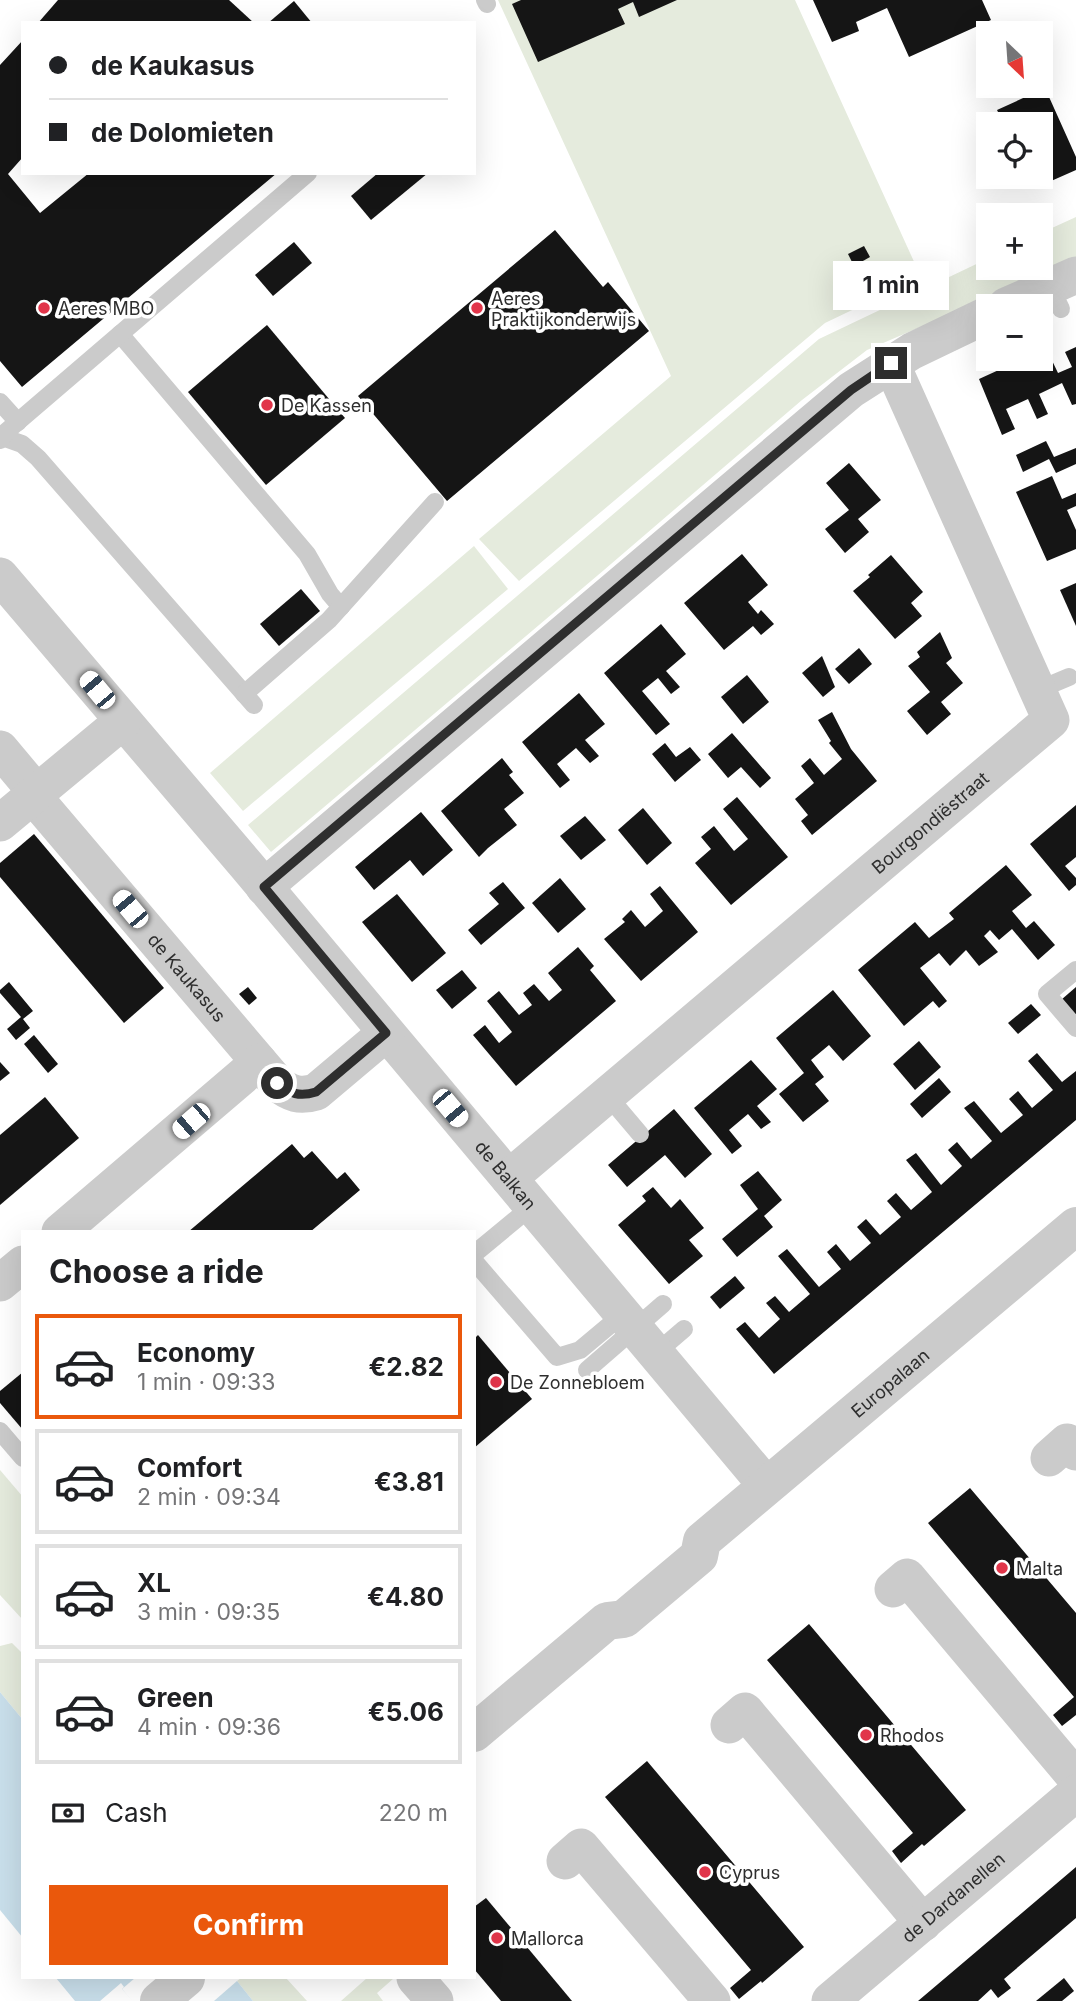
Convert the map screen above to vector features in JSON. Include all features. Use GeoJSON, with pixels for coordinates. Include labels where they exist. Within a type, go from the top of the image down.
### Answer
{"type":"FeatureCollection","features":[{"type":"Feature","properties":{"kind":"street"},"geometry":{"type":"LineString","coordinates":[[1035,294],[1057,285]]}},
{"type":"Feature","properties":{"kind":"street"},"geometry":{"type":"LineString","coordinates":[[264,887],[851,390],[891,363],[976,320]]}},
{"type":"Feature","properties":{"kind":"street","name":"Bourgondiëstraat"},"geometry":{"type":"LineString","coordinates":[[509,1178],[1051,720],[1054,683],[891,363]]}},
{"type":"Feature","properties":{"kind":"street","name":"de Balkan"},"geometry":{"type":"LineString","coordinates":[[0,576],[767,1486]]}},
{"type":"Feature","properties":{"kind":"street"},"geometry":{"type":"LineString","coordinates":[[0,823],[122,721]]}},
{"type":"Feature","properties":{"kind":"street","name":"de Kaukasus"},"geometry":{"type":"LineString","coordinates":[[0,749],[259,1062],[277,1083],[289,1092],[321,1101],[386,1033]]}},
{"type":"Feature","properties":{"kind":"street"},"geometry":{"type":"LineString","coordinates":[[62,1230],[259,1062]]}},
{"type":"Feature","properties":{"kind":"street","name":"Europalaan"},"geometry":{"type":"LineString","coordinates":[[476,1731],[607,1621],[609,1604],[687,1540],[702,1541],[1076,1226]]}},
{"type":"Feature","properties":{"kind":"street"},"geometry":{"type":"LineString","coordinates":[[0,1283],[21,1266]]}},
{"type":"Feature","properties":{"kind":"street"},"geometry":{"type":"LineString","coordinates":[[893,1589],[907,1577],[1076,1778]]}},
{"type":"Feature","properties":{"kind":"street"},"geometry":{"type":"LineString","coordinates":[[729,1725],[745,1711],[923,1923]]}},
{"type":"Feature","properties":{"kind":"street","name":"de Dardanellen"},"geometry":{"type":"LineString","coordinates":[[830,2001],[1076,1793]]}},
{"type":"Feature","properties":{"kind":"street"},"geometry":{"type":"LineString","coordinates":[[565,1861],[581,1847],[712,2001]]}},
{"type":"Feature","properties":{"kind":"street"},"geometry":{"type":"LineString","coordinates":[[416,1979],[435,2001]]}},
{"type":"Feature","properties":{"kind":"lane"},"geometry":{"type":"LineString","coordinates":[[1,438],[306,175]]}},
{"type":"Feature","properties":{"kind":"lane"},"geometry":{"type":"LineString","coordinates":[[120,334],[307,554],[330,594],[341,607]]}},
{"type":"Feature","properties":{"kind":"lane"},"geometry":{"type":"LineString","coordinates":[[0,402],[18,422]]}},
{"type":"Feature","properties":{"kind":"lane"},"geometry":{"type":"LineString","coordinates":[[1,438],[22,444],[38,457],[249,700],[329,620],[435,502]]}},
{"type":"Feature","properties":{"kind":"lane"},"geometry":{"type":"LineString","coordinates":[[1076,970],[1047,994],[1076,1028]]}},
{"type":"Feature","properties":{"kind":"lane"},"geometry":{"type":"LineString","coordinates":[[607,1095],[640,1134]]}},
{"type":"Feature","properties":{"kind":"lane"},"geometry":{"type":"LineString","coordinates":[[476,1252],[532,1206]]}},
{"type":"Feature","properties":{"kind":"lane"},"geometry":{"type":"LineString","coordinates":[[476,1263],[557,1357],[638,1332],[684,1329]]}},
{"type":"Feature","properties":{"kind":"lane"},"geometry":{"type":"LineString","coordinates":[[587,1370],[638,1332],[663,1304]]}},
{"type":"Feature","properties":{"kind":"lane"},"geometry":{"type":"LineString","coordinates":[[0,1431],[21,1456]]}},
{"type":"Feature","properties":{"kind":"shaded area"},"geometry":{"type":"Polygon","coordinates":[[[498,0],[795,0],[921,277],[825,323],[519,581],[479,539],[671,376],[498,0]]]}},
{"type":"Feature","properties":{"kind":"shaded area"},"geometry":{"type":"Polygon","coordinates":[[[1076,217],[1076,258],[1053,269],[1053,228],[1076,217]]]}},
{"type":"Feature","properties":{"kind":"shaded area"},"geometry":{"type":"Polygon","coordinates":[[[976,264],[976,280],[1029,280],[997,294],[976,294],[976,303],[867,350],[802,400],[271,852],[248,825],[819,339],[976,264]]]}},
{"type":"Feature","properties":{"kind":"shaded area"},"geometry":{"type":"Polygon","coordinates":[[[474,546],[508,589],[243,811],[210,773],[474,546]]]}},
{"type":"Feature","properties":{"kind":"shaded area"},"geometry":{"type":"Polygon","coordinates":[[[0,1470],[21,1495],[21,1618],[0,1595],[0,1470]]]}},
{"type":"Feature","properties":{"kind":"shaded area"},"geometry":{"type":"Polygon","coordinates":[[[12,1643],[21,1652],[21,1718],[0,1692],[0,1646],[12,1643]]]}},
{"type":"Feature","properties":{"kind":"shaded area"},"geometry":{"type":"Polygon","coordinates":[[[287,1979],[307,2001],[253,2001],[237,1981],[287,1979]]]}},
{"type":"Feature","properties":{"kind":"shaded area"},"geometry":{"type":"Polygon","coordinates":[[[366,1979],[393,1979],[377,1993],[383,2001],[341,2001],[366,1979]]]}},
{"type":"Feature","properties":{"kind":"water"},"geometry":{"type":"Polygon","coordinates":[[[0,1692],[21,1718],[21,1936],[0,1910],[0,1692]]]}},
{"type":"Feature","properties":{"kind":"water"},"geometry":{"type":"Polygon","coordinates":[[[57,1979],[170,1979],[133,2001],[122,1989],[124,1987],[121,1983],[100,2001],[75,2001],[57,1979]]]}},
{"type":"Feature","properties":{"kind":"water"},"geometry":{"type":"Polygon","coordinates":[[[237,1981],[253,2001],[214,2001],[237,1981]]]}},
{"type":"Feature","properties":{"kind":"pier"},"geometry":{"type":"Polygon","coordinates":[[[134,1979],[173,1979],[192,2001],[132,2001],[122,1989],[134,1979]]]}},
{"type":"Feature","properties":{"kind":"building"},"geometry":{"type":"Polygon","coordinates":[[[58,0],[229,0],[252,21],[40,21],[58,0]]]}},
{"type":"Feature","properties":{"kind":"building"},"geometry":{"type":"Polygon","coordinates":[[[521,0],[677,0],[639,17],[633,2],[618,9],[625,24],[538,62],[512,4],[521,0]]]}},
{"type":"Feature","properties":{"kind":"building"},"geometry":{"type":"Polygon","coordinates":[[[813,0],[982,0],[991,20],[976,21],[976,27],[909,57],[887,8],[856,22],[859,31],[832,42],[813,0]]]}},
{"type":"Feature","properties":{"kind":"building"},"geometry":{"type":"Polygon","coordinates":[[[294,1],[310,21],[270,21],[294,1]]]}},
{"type":"Feature","properties":{"kind":"building"},"geometry":{"type":"Polygon","coordinates":[[[21,42],[21,159],[8,174],[40,213],[87,175],[275,175],[22,387],[0,361],[0,65],[21,42]]]}},
{"type":"Feature","properties":{"kind":"building"},"geometry":{"type":"Polygon","coordinates":[[[1023,98],[1049,98],[1076,157],[1076,170],[1053,180],[1053,112],[997,110],[1023,98]]]}},
{"type":"Feature","properties":{"kind":"building"},"geometry":{"type":"Polygon","coordinates":[[[376,175],[426,175],[371,220],[351,196],[376,175]]]}},
{"type":"Feature","properties":{"kind":"building"},"geometry":{"type":"Polygon","coordinates":[[[555,230],[603,287],[608,282],[649,331],[447,501],[358,396],[555,230]]]}},
{"type":"Feature","properties":{"kind":"building"},"geometry":{"type":"Polygon","coordinates":[[[294,242],[312,263],[273,296],[255,275],[294,242]]]}},
{"type":"Feature","properties":{"kind":"building"},"geometry":{"type":"Polygon","coordinates":[[[864,246],[870,257],[854,266],[848,254],[864,246]]]}},
{"type":"Feature","properties":{"kind":"building","name":"De Kassen"},"geometry":{"type":"Polygon","coordinates":[[[267,325],[345,418],[266,485],[188,392],[267,325]]]}},
{"type":"Feature","properties":{"kind":"building"},"geometry":{"type":"Polygon","coordinates":[[[1076,347],[1076,404],[1072,405],[1062,383],[1039,394],[1048,414],[1037,419],[1028,399],[1006,409],[1015,429],[1002,435],[979,379],[997,371],[1053,371],[1053,363],[1058,373],[1072,367],[1065,352],[1076,347]]]}},
{"type":"Feature","properties":{"kind":"building"},"geometry":{"type":"Polygon","coordinates":[[[1046,441],[1054,457],[1076,448],[1076,464],[1056,473],[1049,459],[1023,472],[1016,455],[1046,441]]]}},
{"type":"Feature","properties":{"kind":"building"},"geometry":{"type":"Polygon","coordinates":[[[849,463],[881,500],[858,519],[869,532],[845,553],[825,529],[849,510],[826,483],[849,463]]]}},
{"type":"Feature","properties":{"kind":"building"},"geometry":{"type":"Polygon","coordinates":[[[1052,476],[1062,499],[1076,493],[1076,506],[1067,510],[1076,530],[1076,549],[1047,561],[1016,492],[1052,476]]]}},
{"type":"Feature","properties":{"kind":"building"},"geometry":{"type":"Polygon","coordinates":[[[742,554],[768,585],[748,602],[758,614],[761,610],[774,624],[761,635],[753,626],[724,650],[684,603],[742,554]]]}},
{"type":"Feature","properties":{"kind":"building"},"geometry":{"type":"Polygon","coordinates":[[[891,555],[923,592],[911,603],[922,616],[895,639],[853,591],[891,555]]]}},
{"type":"Feature","properties":{"kind":"building"},"geometry":{"type":"Polygon","coordinates":[[[1076,583],[1076,626],[1060,590],[1076,583]]]}},
{"type":"Feature","properties":{"kind":"building"},"geometry":{"type":"Polygon","coordinates":[[[301,589],[320,611],[279,646],[260,624],[301,589]]]}},
{"type":"Feature","properties":{"kind":"building"},"geometry":{"type":"Polygon","coordinates":[[[661,624],[686,654],[666,671],[680,687],[671,694],[658,678],[642,691],[670,724],[656,735],[604,673],[661,624]]]}},
{"type":"Feature","properties":{"kind":"building"},"geometry":{"type":"Polygon","coordinates":[[[940,632],[952,658],[946,663],[963,683],[941,702],[951,714],[927,735],[907,711],[930,692],[908,666],[920,657],[917,652],[940,632]]]}},
{"type":"Feature","properties":{"kind":"building"},"geometry":{"type":"Polygon","coordinates":[[[859,648],[872,664],[849,684],[835,669],[859,648]]]}},
{"type":"Feature","properties":{"kind":"building"},"geometry":{"type":"Polygon","coordinates":[[[822,656],[835,687],[823,697],[802,673],[822,656]]]}},
{"type":"Feature","properties":{"kind":"building"},"geometry":{"type":"Polygon","coordinates":[[[747,675],[769,702],[743,724],[721,697],[747,675]]]}},
{"type":"Feature","properties":{"kind":"building"},"geometry":{"type":"Polygon","coordinates":[[[579,693],[605,724],[585,740],[599,756],[590,763],[576,748],[557,764],[570,780],[560,788],[522,742],[579,693]]]}},
{"type":"Feature","properties":{"kind":"building"},"geometry":{"type":"Polygon","coordinates":[[[832,712],[851,749],[877,781],[812,835],[801,821],[808,815],[795,799],[814,783],[801,766],[810,758],[824,775],[842,759],[829,743],[831,741],[818,720],[832,712]]]}},
{"type":"Feature","properties":{"kind":"building"},"geometry":{"type":"Polygon","coordinates":[[[732,733],[771,778],[760,788],[741,767],[728,778],[708,754],[732,733]]]}},
{"type":"Feature","properties":{"kind":"building"},"geometry":{"type":"Polygon","coordinates":[[[665,743],[676,757],[690,747],[701,760],[675,782],[652,754],[665,743]]]}},
{"type":"Feature","properties":{"kind":"building"},"geometry":{"type":"Polygon","coordinates":[[[502,758],[513,772],[509,775],[524,793],[504,809],[517,825],[479,857],[441,811],[502,758]]]}},
{"type":"Feature","properties":{"kind":"building"},"geometry":{"type":"Polygon","coordinates":[[[737,797],[788,857],[731,905],[695,863],[711,849],[701,837],[714,826],[734,851],[748,839],[723,809],[737,797]]]}},
{"type":"Feature","properties":{"kind":"building"},"geometry":{"type":"Polygon","coordinates":[[[1076,805],[1076,857],[1065,866],[1076,878],[1076,885],[1069,891],[1030,844],[1076,805]]]}},
{"type":"Feature","properties":{"kind":"building"},"geometry":{"type":"Polygon","coordinates":[[[643,808],[672,843],[647,865],[618,830],[643,808]]]}},
{"type":"Feature","properties":{"kind":"building"},"geometry":{"type":"Polygon","coordinates":[[[421,812],[453,850],[423,876],[410,860],[374,890],[355,867],[421,812]]]}},
{"type":"Feature","properties":{"kind":"building"},"geometry":{"type":"Polygon","coordinates":[[[585,816],[606,840],[581,860],[560,836],[585,816]]]}},
{"type":"Feature","properties":{"kind":"building"},"geometry":{"type":"Polygon","coordinates":[[[34,834],[164,988],[124,1023],[0,877],[0,863],[34,834]]]}},
{"type":"Feature","properties":{"kind":"building"},"geometry":{"type":"Polygon","coordinates":[[[1006,865],[1032,895],[1012,911],[1026,928],[1034,921],[1055,945],[1038,960],[1012,929],[999,940],[990,930],[984,936],[998,952],[979,966],[966,950],[950,966],[939,953],[920,968],[947,1001],[939,1008],[933,1001],[904,1026],[858,970],[915,922],[929,938],[954,919],[949,913],[1006,865]]]}},
{"type":"Feature","properties":{"kind":"building"},"geometry":{"type":"Polygon","coordinates":[[[560,878],[586,909],[558,933],[532,903],[560,878]]]}},
{"type":"Feature","properties":{"kind":"building"},"geometry":{"type":"Polygon","coordinates":[[[503,882],[525,908],[481,945],[468,930],[499,904],[489,893],[503,882]]]}},
{"type":"Feature","properties":{"kind":"building"},"geometry":{"type":"Polygon","coordinates":[[[660,886],[698,932],[641,981],[604,939],[625,922],[622,919],[631,910],[645,927],[663,911],[650,894],[660,886]]]}},
{"type":"Feature","properties":{"kind":"building"},"geometry":{"type":"Polygon","coordinates":[[[397,894],[446,953],[412,982],[362,922],[397,894]]]}},
{"type":"Feature","properties":{"kind":"building"},"geometry":{"type":"Polygon","coordinates":[[[578,947],[594,966],[590,970],[616,1001],[516,1086],[473,1035],[485,1025],[499,1043],[512,1032],[487,1001],[499,991],[519,1015],[532,1005],[523,993],[534,984],[549,1001],[562,990],[548,973],[578,947]]]}},
{"type":"Feature","properties":{"kind":"building"},"geometry":{"type":"Polygon","coordinates":[[[462,970],[477,988],[452,1009],[436,990],[462,970]]]}},
{"type":"Feature","properties":{"kind":"building"},"geometry":{"type":"Polygon","coordinates":[[[9,982],[33,1011],[23,1019],[30,1028],[16,1040],[7,1029],[21,1017],[0,993],[9,982]]]}},
{"type":"Feature","properties":{"kind":"building"},"geometry":{"type":"Polygon","coordinates":[[[248,987],[257,998],[249,1005],[239,994],[248,987]]]}},
{"type":"Feature","properties":{"kind":"building"},"geometry":{"type":"Polygon","coordinates":[[[1076,987],[1076,1017],[1061,1000],[1076,987]]]}},
{"type":"Feature","properties":{"kind":"building"},"geometry":{"type":"Polygon","coordinates":[[[833,990],[871,1036],[843,1061],[829,1045],[811,1060],[824,1077],[815,1084],[829,1101],[803,1122],[779,1094],[804,1073],[776,1038],[833,990]]]}},
{"type":"Feature","properties":{"kind":"building"},"geometry":{"type":"Polygon","coordinates":[[[1031,1004],[1041,1015],[1018,1034],[1008,1023],[1031,1004]]]}},
{"type":"Feature","properties":{"kind":"building"},"geometry":{"type":"Polygon","coordinates":[[[34,1035],[58,1064],[48,1073],[24,1044],[34,1035]]]}},
{"type":"Feature","properties":{"kind":"building"},"geometry":{"type":"Polygon","coordinates":[[[919,1041],[941,1067],[915,1090],[893,1064],[919,1041]]]}},
{"type":"Feature","properties":{"kind":"building"},"geometry":{"type":"Polygon","coordinates":[[[1037,1053],[1062,1082],[1076,1071],[1076,1120],[774,1374],[736,1329],[745,1322],[759,1338],[780,1319],[766,1303],[775,1296],[789,1312],[810,1294],[778,1256],[787,1249],[819,1287],[841,1269],[827,1252],[836,1244],[850,1261],[871,1243],[857,1227],[866,1219],[880,1235],[901,1217],[887,1201],[896,1193],[911,1210],[932,1192],[906,1160],[916,1153],[941,1185],[962,1166],[948,1150],[957,1142],[971,1159],[992,1141],[964,1108],[974,1101],[1001,1133],[1023,1115],[1009,1099],[1018,1091],[1032,1108],[1053,1090],[1028,1061],[1037,1053]]]}},
{"type":"Feature","properties":{"kind":"building"},"geometry":{"type":"Polygon","coordinates":[[[751,1060],[777,1089],[757,1106],[771,1122],[761,1129],[748,1114],[729,1130],[742,1146],[732,1154],[694,1108],[751,1060]]]}},
{"type":"Feature","properties":{"kind":"building"},"geometry":{"type":"Polygon","coordinates":[[[0,1062],[10,1073],[0,1081],[0,1062]]]}},
{"type":"Feature","properties":{"kind":"building"},"geometry":{"type":"Polygon","coordinates":[[[939,1078],[951,1092],[922,1118],[910,1104],[939,1078]]]}},
{"type":"Feature","properties":{"kind":"building"},"geometry":{"type":"Polygon","coordinates":[[[45,1097],[79,1138],[0,1205],[0,1135],[45,1097]]]}},
{"type":"Feature","properties":{"kind":"building"},"geometry":{"type":"Polygon","coordinates":[[[674,1109],[712,1154],[685,1178],[665,1155],[627,1187],[608,1165],[674,1109]]]}},
{"type":"Feature","properties":{"kind":"building"},"geometry":{"type":"Polygon","coordinates":[[[292,1144],[304,1158],[312,1151],[337,1179],[345,1172],[360,1190],[312,1230],[190,1230],[292,1144]]]}},
{"type":"Feature","properties":{"kind":"building"},"geometry":{"type":"Polygon","coordinates":[[[758,1171],[782,1200],[764,1216],[773,1227],[737,1257],[722,1239],[758,1209],[740,1185],[758,1171]]]}},
{"type":"Feature","properties":{"kind":"building"},"geometry":{"type":"Polygon","coordinates":[[[653,1187],[671,1208],[680,1199],[704,1228],[689,1240],[703,1256],[669,1284],[618,1225],[646,1201],[642,1196],[653,1187]]]}},
{"type":"Feature","properties":{"kind":"building"},"geometry":{"type":"Polygon","coordinates":[[[735,1276],[745,1288],[720,1309],[710,1297],[735,1276]]]}},
{"type":"Feature","properties":{"kind":"building","name":"De Zonnebloem"},"geometry":{"type":"Polygon","coordinates":[[[478,1335],[532,1399],[476,1446],[478,1335]]]}},
{"type":"Feature","properties":{"kind":"building"},"geometry":{"type":"Polygon","coordinates":[[[21,1374],[21,1428],[0,1403],[0,1391],[21,1374]]]}},
{"type":"Feature","properties":{"kind":"building","name":"Malta"},"geometry":{"type":"Polygon","coordinates":[[[970,1488],[1076,1613],[1076,1715],[1062,1726],[1053,1715],[1074,1697],[928,1523],[970,1488]]]}},
{"type":"Feature","properties":{"kind":"building","name":"Rhodos"},"geometry":{"type":"Polygon","coordinates":[[[809,1624],[966,1810],[901,1863],[892,1851],[913,1833],[767,1660],[809,1624]]]}},
{"type":"Feature","properties":{"kind":"building","name":"Cyprus"},"geometry":{"type":"Polygon","coordinates":[[[647,1761],[804,1947],[739,1999],[730,1988],[751,1970],[605,1797],[647,1761]]]}},
{"type":"Feature","properties":{"kind":"building"},"geometry":{"type":"Polygon","coordinates":[[[1076,1867],[1076,1918],[1004,1979],[1011,1988],[998,1998],[991,1989],[978,2001],[918,2001],[1076,1867]]]}},
{"type":"Feature","properties":{"kind":"building","name":"Mallorca"},"geometry":{"type":"Polygon","coordinates":[[[486,1898],[572,2001],[501,2001],[476,1971],[476,1906],[486,1898]]]}},
{"type":"Feature","properties":{"kind":"building"},"geometry":{"type":"Polygon","coordinates":[[[1064,1978],[1074,1991],[1062,2001],[1036,2001],[1064,1978]]]}},
{"type":"Feature","properties":{"kind":"place","name":"Aeres MBO"},"geometry":{"type":"Point","coordinates":[44,308]}},
{"type":"Feature","properties":{"kind":"place","name":"Aeres Praktijkonderwijs"},"geometry":{"type":"Point","coordinates":[477,308]}},
{"type":"Feature","properties":{"kind":"place","name":"De Kassen"},"geometry":{"type":"Point","coordinates":[267,405]}},
{"type":"Feature","properties":{"kind":"place","name":"De Zonnebloem"},"geometry":{"type":"Point","coordinates":[496,1382]}},
{"type":"Feature","properties":{"kind":"place","name":"Malta"},"geometry":{"type":"Point","coordinates":[1002,1568]}},
{"type":"Feature","properties":{"kind":"place","name":"Rhodos"},"geometry":{"type":"Point","coordinates":[866,1735]}},
{"type":"Feature","properties":{"kind":"place","name":"Cyprus"},"geometry":{"type":"Point","coordinates":[705,1872]}},
{"type":"Feature","properties":{"kind":"place","name":"Mallorca"},"geometry":{"type":"Point","coordinates":[497,1938]}},
{"type":"Feature","properties":{"kind":"route"},"geometry":{"type":"LineString","coordinates":[[277,1083],[285,1090],[298,1095],[316,1092],[386,1033],[264,887],[851,390],[891,363]]}}]}
